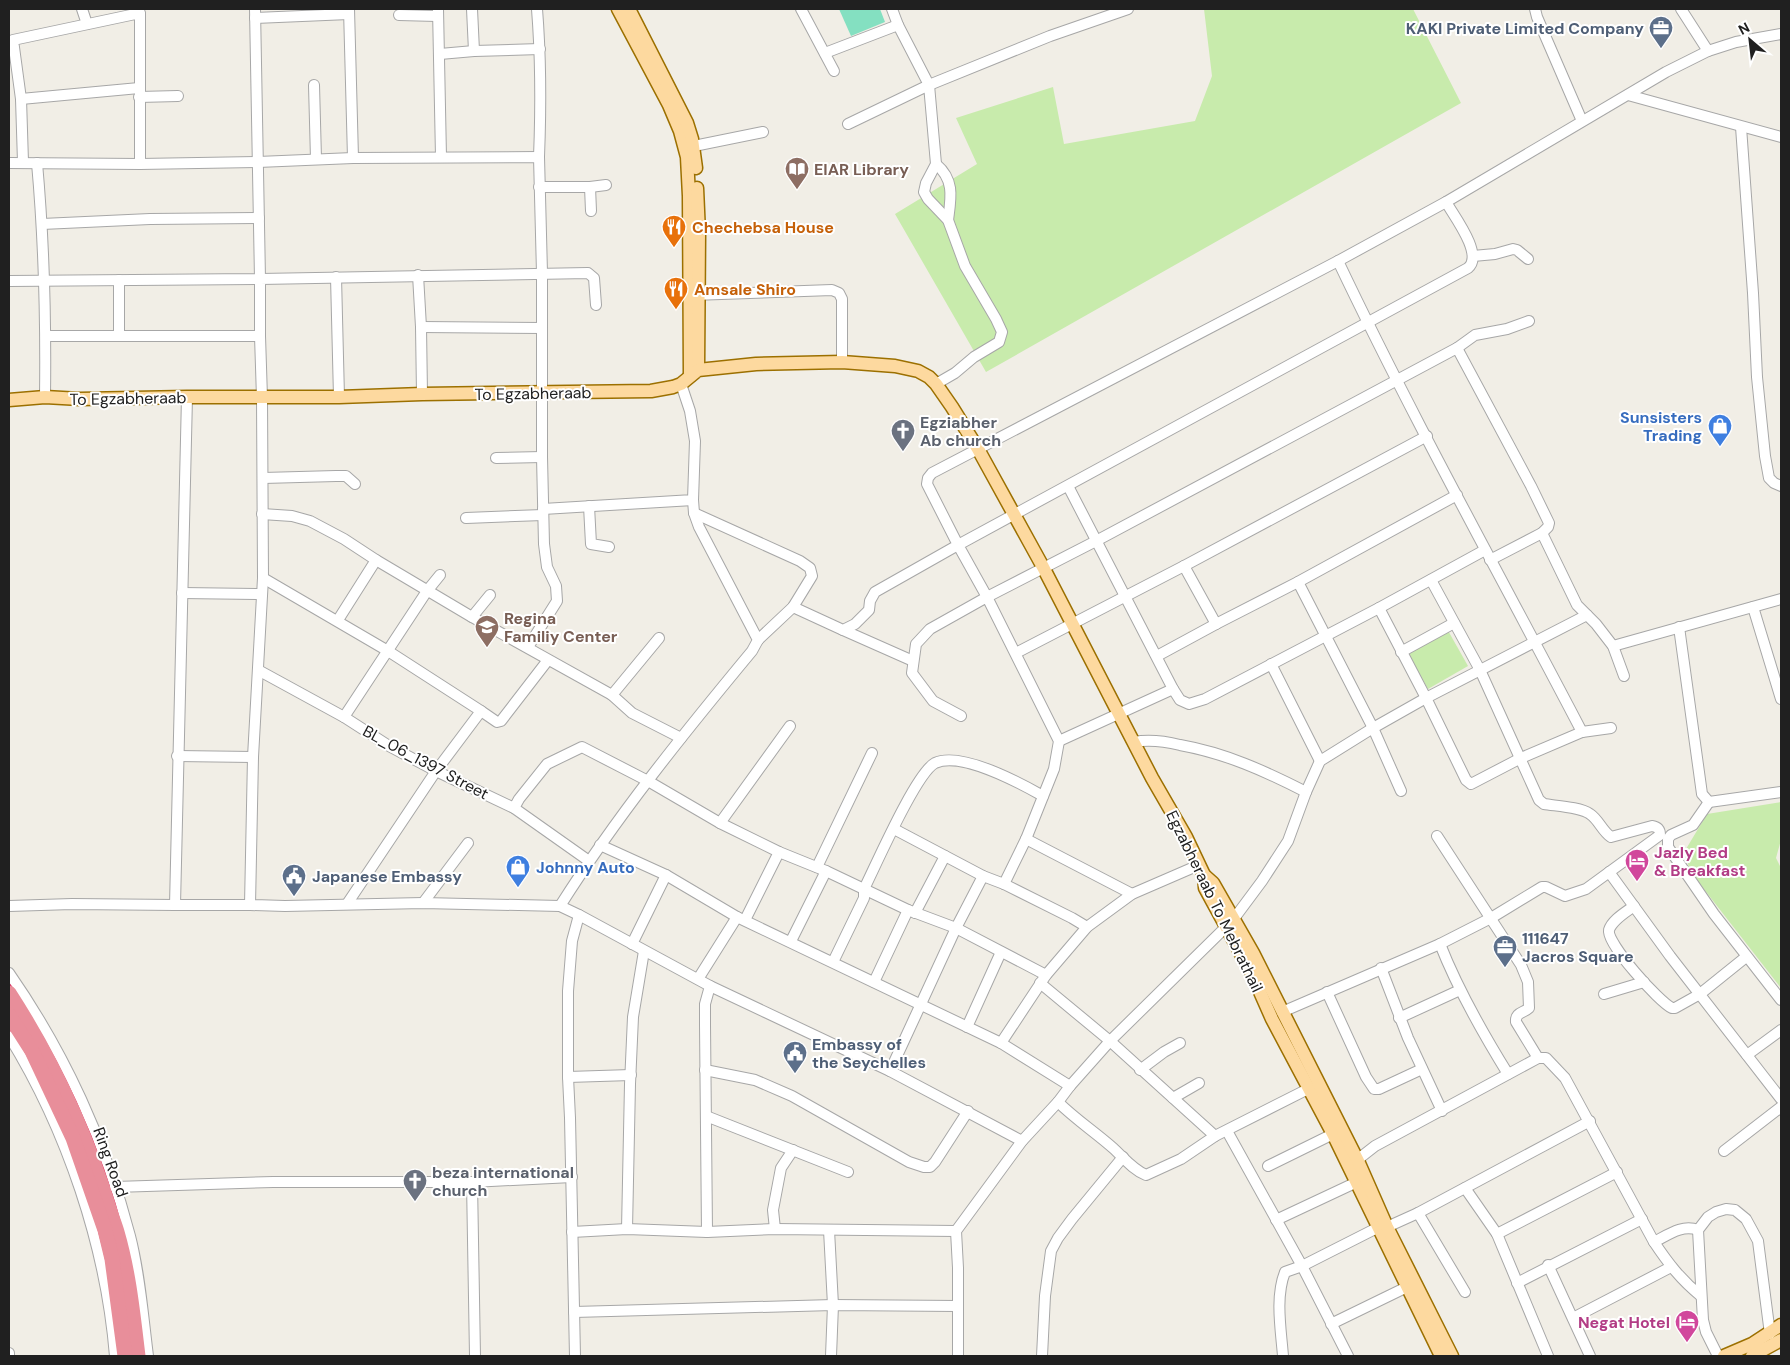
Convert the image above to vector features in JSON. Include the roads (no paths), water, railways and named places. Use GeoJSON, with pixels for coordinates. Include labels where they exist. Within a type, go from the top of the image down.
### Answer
{"type":"FeatureCollection","features":[{"type":"Feature","properties":{"kind":"highway","name":"Ring Road"},"geometry":{"type":"LineString","coordinates":[[9,993],[54,1069],[73,1108],[104,1190],[117,1231],[128,1280],[138,1356]]}},
{"type":"Feature","properties":{"kind":"highway","name":"Ring Road"},"geometry":{"type":"LineString","coordinates":[[9,1015],[32,1051],[69,1129],[106,1230],[112,1259],[125,1356]]}},
{"type":"Feature","properties":{"kind":"main road"},"geometry":{"type":"LineString","coordinates":[[618,9],[629,16],[687,124],[694,146],[699,234],[690,377]]}},
{"type":"Feature","properties":{"kind":"main road"},"geometry":{"type":"LineString","coordinates":[[629,16],[684,143],[687,157],[694,295]]}},
{"type":"Feature","properties":{"kind":"main road","name":"To Egzabheraab"},"geometry":{"type":"LineString","coordinates":[[9,400],[45,397],[80,399],[262,398],[651,391],[673,387],[690,377],[756,364],[842,362],[895,366],[909,368],[929,377],[936,384],[978,449],[993,477]]}},
{"type":"Feature","properties":{"kind":"main road","name":"Egzabheraab To Mebrathail"},"geometry":{"type":"LineString","coordinates":[[993,477],[1043,567],[1202,870],[1213,883],[1230,924],[1310,1088],[1333,1134],[1353,1164],[1357,1182],[1383,1227],[1407,1287],[1441,1356]]}},
{"type":"Feature","properties":{"kind":"main road"},"geometry":{"type":"LineString","coordinates":[[1230,924],[1253,953],[1383,1227],[1452,1356]]}},
{"type":"Feature","properties":{"kind":"main road"},"geometry":{"type":"LineString","coordinates":[[1752,1356],[1776,1337],[1781,1324]]}},
{"type":"Feature","properties":{"kind":"main road"},"geometry":{"type":"LineString","coordinates":[[1724,1356],[1752,1344],[1776,1337]]}},
{"type":"Feature","properties":{"kind":"street"},"geometry":{"type":"LineString","coordinates":[[82,9],[87,24]]}},
{"type":"Feature","properties":{"kind":"street"},"geometry":{"type":"LineString","coordinates":[[472,9],[474,51]]}},
{"type":"Feature","properties":{"kind":"street"},"geometry":{"type":"LineString","coordinates":[[528,647],[557,601],[556,586],[547,567],[543,512],[542,273],[539,188],[542,104],[537,9]]}},
{"type":"Feature","properties":{"kind":"street"},"geometry":{"type":"LineString","coordinates":[[801,9],[834,71]]}},
{"type":"Feature","properties":{"kind":"street"},"geometry":{"type":"LineString","coordinates":[[892,9],[898,25],[929,85],[936,164],[926,182],[924,192],[928,199],[948,220],[965,266],[1002,332],[999,342],[936,384]]}},
{"type":"Feature","properties":{"kind":"street"},"geometry":{"type":"LineString","coordinates":[[848,124],[929,85],[1050,36],[1128,9]]}},
{"type":"Feature","properties":{"kind":"street"},"geometry":{"type":"LineString","coordinates":[[1535,9],[1582,121]]}},
{"type":"Feature","properties":{"kind":"street"},"geometry":{"type":"LineString","coordinates":[[1681,9],[1708,51]]}},
{"type":"Feature","properties":{"kind":"street"},"geometry":{"type":"LineString","coordinates":[[23,162],[21,99],[11,41],[140,11],[140,164]]}},
{"type":"Feature","properties":{"kind":"street"},"geometry":{"type":"LineString","coordinates":[[250,905],[253,758],[263,578],[262,398],[255,14],[349,11],[353,158]]}},
{"type":"Feature","properties":{"kind":"street"},"geometry":{"type":"LineString","coordinates":[[399,16],[438,12],[441,157]]}},
{"type":"Feature","properties":{"kind":"street"},"geometry":{"type":"LineString","coordinates":[[825,53],[898,25]]}},
{"type":"Feature","properties":{"kind":"street"},"geometry":{"type":"LineString","coordinates":[[1004,884],[1026,839],[1054,769],[1059,741],[1016,653],[927,484],[928,478],[932,473],[1338,261],[1446,202],[1666,72],[1708,51],[1736,42],[1781,34]]}},
{"type":"Feature","properties":{"kind":"street"},"geometry":{"type":"LineString","coordinates":[[440,54],[540,49]]}},
{"type":"Feature","properties":{"kind":"street"},"geometry":{"type":"LineString","coordinates":[[314,85],[316,159]]}},
{"type":"Feature","properties":{"kind":"street"},"geometry":{"type":"LineString","coordinates":[[21,99],[139,92],[178,96]]}},
{"type":"Feature","properties":{"kind":"street"},"geometry":{"type":"LineString","coordinates":[[1628,95],[1781,137]]}},
{"type":"Feature","properties":{"kind":"street"},"geometry":{"type":"LineString","coordinates":[[1741,127],[1757,377],[1765,456],[1769,478],[1781,486]]}},
{"type":"Feature","properties":{"kind":"street"},"geometry":{"type":"LineString","coordinates":[[694,146],[763,132]]}},
{"type":"Feature","properties":{"kind":"street"},"geometry":{"type":"LineString","coordinates":[[9,163],[140,164],[353,158],[539,157]]}},
{"type":"Feature","properties":{"kind":"street"},"geometry":{"type":"LineString","coordinates":[[37,163],[42,224],[46,336],[45,397]]}},
{"type":"Feature","properties":{"kind":"street"},"geometry":{"type":"LineString","coordinates":[[936,164],[946,174],[950,185],[948,220]]}},
{"type":"Feature","properties":{"kind":"street"},"geometry":{"type":"LineString","coordinates":[[539,188],[606,185]]}},
{"type":"Feature","properties":{"kind":"street"},"geometry":{"type":"LineString","coordinates":[[590,187],[591,211]]}},
{"type":"Feature","properties":{"kind":"street"},"geometry":{"type":"LineString","coordinates":[[843,630],[855,624],[869,610],[874,592],[1468,268],[1471,265],[1473,256],[1466,234],[1446,202]]}},
{"type":"Feature","properties":{"kind":"street"},"geometry":{"type":"LineString","coordinates":[[42,224],[150,219],[259,218]]}},
{"type":"Feature","properties":{"kind":"street"},"geometry":{"type":"LineString","coordinates":[[1473,256],[1495,254],[1513,249],[1528,259]]}},
{"type":"Feature","properties":{"kind":"street"},"geometry":{"type":"LineString","coordinates":[[1338,261],[1396,380],[1582,732]]}},
{"type":"Feature","properties":{"kind":"street"},"geometry":{"type":"LineString","coordinates":[[9,281],[588,273],[594,278],[596,305]]}},
{"type":"Feature","properties":{"kind":"street"},"geometry":{"type":"LineString","coordinates":[[418,275],[422,394]]}},
{"type":"Feature","properties":{"kind":"street"},"geometry":{"type":"LineString","coordinates":[[336,277],[338,397]]}},
{"type":"Feature","properties":{"kind":"street"},"geometry":{"type":"LineString","coordinates":[[119,280],[119,336]]}},
{"type":"Feature","properties":{"kind":"street"},"geometry":{"type":"LineString","coordinates":[[694,295],[832,290],[839,293],[842,299],[842,362]]}},
{"type":"Feature","properties":{"kind":"street"},"geometry":{"type":"LineString","coordinates":[[961,716],[933,701],[912,673],[916,644],[930,629],[1456,348],[1475,335],[1507,329],[1529,321]]}},
{"type":"Feature","properties":{"kind":"street"},"geometry":{"type":"LineString","coordinates":[[421,327],[542,328]]}},
{"type":"Feature","properties":{"kind":"street"},"geometry":{"type":"LineString","coordinates":[[46,336],[260,336]]}},
{"type":"Feature","properties":{"kind":"street"},"geometry":{"type":"LineString","coordinates":[[1456,348],[1549,524],[1542,533],[1490,560]]}},
{"type":"Feature","properties":{"kind":"street"},"geometry":{"type":"LineString","coordinates":[[690,377],[690,411],[695,441],[692,500],[694,513],[699,527],[758,640]]}},
{"type":"Feature","properties":{"kind":"street"},"geometry":{"type":"LineString","coordinates":[[175,905],[177,756],[187,397]]}},
{"type":"Feature","properties":{"kind":"street"},"geometry":{"type":"LineString","coordinates":[[1016,653],[1184,566],[1427,436]]}},
{"type":"Feature","properties":{"kind":"street"},"geometry":{"type":"LineString","coordinates":[[496,458],[542,457]]}},
{"type":"Feature","properties":{"kind":"street"},"geometry":{"type":"LineString","coordinates":[[263,478],[346,476],[355,484]]}},
{"type":"Feature","properties":{"kind":"street"},"geometry":{"type":"LineString","coordinates":[[1068,486],[1173,689],[1180,700],[1189,704],[1197,703],[1485,550]]}},
{"type":"Feature","properties":{"kind":"street"},"geometry":{"type":"LineString","coordinates":[[1157,656],[1458,495]]}},
{"type":"Feature","properties":{"kind":"street"},"geometry":{"type":"LineString","coordinates":[[466,518],[543,512],[589,506],[692,500]]}},
{"type":"Feature","properties":{"kind":"street"},"geometry":{"type":"LineString","coordinates":[[589,506],[591,544],[609,547]]}},
{"type":"Feature","properties":{"kind":"street"},"geometry":{"type":"LineString","coordinates":[[560,906],[600,845],[648,781],[752,651],[758,640],[793,607],[812,576],[810,568],[800,561],[694,513]]}},
{"type":"Feature","properties":{"kind":"street"},"geometry":{"type":"LineString","coordinates":[[262,514],[292,516],[310,521],[344,539],[472,617],[612,695],[632,713],[681,738]]}},
{"type":"Feature","properties":{"kind":"street"},"geometry":{"type":"LineString","coordinates":[[1542,533],[1577,605],[1588,615],[1613,646],[1624,676]]}},
{"type":"Feature","properties":{"kind":"street"},"geometry":{"type":"LineString","coordinates":[[338,620],[376,560]]}},
{"type":"Feature","properties":{"kind":"street"},"geometry":{"type":"LineString","coordinates":[[1184,566],[1216,624]]}},
{"type":"Feature","properties":{"kind":"street"},"geometry":{"type":"LineString","coordinates":[[344,717],[426,590],[440,575]]}},
{"type":"Feature","properties":{"kind":"street"},"geometry":{"type":"LineString","coordinates":[[263,578],[338,620],[497,722],[501,722],[548,660]]}},
{"type":"Feature","properties":{"kind":"street"},"geometry":{"type":"LineString","coordinates":[[1431,580],[1480,670],[1540,800],[1544,804],[1584,811],[1591,815],[1605,833],[1611,837],[1652,826],[1658,827],[1687,877],[1746,957],[1781,1000]]}},
{"type":"Feature","properties":{"kind":"street"},"geometry":{"type":"LineString","coordinates":[[1298,582],[1373,728],[1401,791]]}},
{"type":"Feature","properties":{"kind":"street"},"geometry":{"type":"LineString","coordinates":[[182,593],[262,594]]}},
{"type":"Feature","properties":{"kind":"street"},"geometry":{"type":"LineString","coordinates":[[472,617],[490,594]]}},
{"type":"Feature","properties":{"kind":"street"},"geometry":{"type":"LineString","coordinates":[[1613,646],[1781,599]]}},
{"type":"Feature","properties":{"kind":"street"},"geometry":{"type":"LineString","coordinates":[[793,607],[913,661]]}},
{"type":"Feature","properties":{"kind":"street"},"geometry":{"type":"LineString","coordinates":[[1379,608],[1466,780],[1471,784],[1521,758],[1582,732],[1611,728]]}},
{"type":"Feature","properties":{"kind":"street"},"geometry":{"type":"LineString","coordinates":[[1753,608],[1781,699]]}},
{"type":"Feature","properties":{"kind":"street"},"geometry":{"type":"LineString","coordinates":[[958,1356],[956,1231],[1022,1141],[1110,1041],[1230,924],[1262,881],[1288,841],[1320,761],[1426,698],[1588,615]]}},
{"type":"Feature","properties":{"kind":"street"},"geometry":{"type":"LineString","coordinates":[[1401,652],[1454,623]]}},
{"type":"Feature","properties":{"kind":"street"},"geometry":{"type":"LineString","coordinates":[[1679,627],[1702,794],[1709,802]]}},
{"type":"Feature","properties":{"kind":"street"},"geometry":{"type":"LineString","coordinates":[[612,695],[659,638]]}},
{"type":"Feature","properties":{"kind":"street"},"geometry":{"type":"LineString","coordinates":[[1270,664],[1320,761]]}},
{"type":"Feature","properties":{"kind":"street","name":"BL_06_1397 Street"},"geometry":{"type":"LineString","coordinates":[[258,670],[344,717],[389,746],[436,771],[514,808],[589,861]]}},
{"type":"Feature","properties":{"kind":"street"},"geometry":{"type":"LineString","coordinates":[[1059,741],[1173,689]]}},
{"type":"Feature","properties":{"kind":"street"},"geometry":{"type":"LineString","coordinates":[[347,904],[436,771],[480,711]]}},
{"type":"Feature","properties":{"kind":"street"},"geometry":{"type":"LineString","coordinates":[[720,823],[790,726]]}},
{"type":"Feature","properties":{"kind":"street"},"geometry":{"type":"LineString","coordinates":[[1134,742],[1160,741],[1194,747],[1230,757],[1269,773],[1309,785]]}},
{"type":"Feature","properties":{"kind":"street"},"geometry":{"type":"LineString","coordinates":[[514,808],[547,764],[582,747],[648,781],[720,823],[779,852],[822,869],[911,911],[956,928],[1002,952],[1043,979],[1140,1070],[1216,1136]]}},
{"type":"Feature","properties":{"kind":"street"},"geometry":{"type":"LineString","coordinates":[[791,941],[872,753]]}},
{"type":"Feature","properties":{"kind":"street"},"geometry":{"type":"LineString","coordinates":[[177,756],[253,758]]}},
{"type":"Feature","properties":{"kind":"street"},"geometry":{"type":"LineString","coordinates":[[833,962],[864,898],[864,889],[914,788],[926,771],[936,763],[948,760],[963,762],[1014,780],[1043,796]]}},
{"type":"Feature","properties":{"kind":"street"},"geometry":{"type":"LineString","coordinates":[[1282,1012],[1440,944],[1491,918],[1542,887],[1565,896],[1586,889],[1664,837],[1671,836],[1693,825],[1709,802],[1781,792]]}},
{"type":"Feature","properties":{"kind":"street"},"geometry":{"type":"LineString","coordinates":[[894,829],[1087,927]]}},
{"type":"Feature","properties":{"kind":"street"},"geometry":{"type":"LineString","coordinates":[[1437,836],[1521,965],[1528,982],[1529,1008],[1516,1016],[1516,1022],[1538,1058]]}},
{"type":"Feature","properties":{"kind":"street"},"geometry":{"type":"LineString","coordinates":[[1026,839],[1132,894]]}},
{"type":"Feature","properties":{"kind":"street"},"geometry":{"type":"LineString","coordinates":[[423,903],[468,843]]}},
{"type":"Feature","properties":{"kind":"street"},"geometry":{"type":"LineString","coordinates":[[600,845],[666,875],[741,919],[791,941],[1002,1043],[1070,1086]]}},
{"type":"Feature","properties":{"kind":"street"},"geometry":{"type":"LineString","coordinates":[[698,979],[741,919],[779,852]]}},
{"type":"Feature","properties":{"kind":"street"},"geometry":{"type":"LineString","coordinates":[[874,982],[911,911],[946,856]]}},
{"type":"Feature","properties":{"kind":"street"},"geometry":{"type":"LineString","coordinates":[[1002,1043],[1043,979],[1087,927],[1132,894],[1202,870]]}},
{"type":"Feature","properties":{"kind":"street"},"geometry":{"type":"LineString","coordinates":[[1609,872],[1781,1099]]}},
{"type":"Feature","properties":{"kind":"street"},"geometry":{"type":"LineString","coordinates":[[632,944],[666,875]]}},
{"type":"Feature","properties":{"kind":"street"},"geometry":{"type":"LineString","coordinates":[[890,1071],[956,928],[984,876]]}},
{"type":"Feature","properties":{"kind":"street"},"geometry":{"type":"LineString","coordinates":[[9,906],[63,904],[250,905],[423,903],[560,906],[579,914],[710,986],[890,1071],[1022,1141]]}},
{"type":"Feature","properties":{"kind":"street"},"geometry":{"type":"LineString","coordinates":[[1634,906],[1616,921],[1608,932],[1614,946],[1644,982],[1662,1001],[1672,1008],[1676,1008],[1700,994],[1746,957]]}},
{"type":"Feature","properties":{"kind":"street"},"geometry":{"type":"LineString","coordinates":[[575,1356],[568,1077],[568,991],[572,941],[579,914]]}},
{"type":"Feature","properties":{"kind":"street"},"geometry":{"type":"LineString","coordinates":[[1440,944],[1474,1019],[1508,1074]]}},
{"type":"Feature","properties":{"kind":"street"},"geometry":{"type":"LineString","coordinates":[[627,1229],[634,1017],[644,951]]}},
{"type":"Feature","properties":{"kind":"street"},"geometry":{"type":"LineString","coordinates":[[967,1027],[1002,952]]}},
{"type":"Feature","properties":{"kind":"street"},"geometry":{"type":"LineString","coordinates":[[1381,968],[1399,1018],[1442,1111]]}},
{"type":"Feature","properties":{"kind":"street"},"geometry":{"type":"LineString","coordinates":[[9,973],[52,1042],[78,1093],[104,1152],[131,1237],[148,1356]]}},
{"type":"Feature","properties":{"kind":"street"},"geometry":{"type":"LineString","coordinates":[[1604,994],[1644,982]]}},
{"type":"Feature","properties":{"kind":"street"},"geometry":{"type":"LineString","coordinates":[[707,1232],[705,1004],[710,986]]}},
{"type":"Feature","properties":{"kind":"street"},"geometry":{"type":"LineString","coordinates":[[1399,1018],[1460,990]]}},
{"type":"Feature","properties":{"kind":"street"},"geometry":{"type":"LineString","coordinates":[[1327,992],[1366,1077],[1374,1089],[1379,1089],[1422,1069]]}},
{"type":"Feature","properties":{"kind":"street"},"geometry":{"type":"LineString","coordinates":[[1747,1055],[1781,1030]]}},
{"type":"Feature","properties":{"kind":"street"},"geometry":{"type":"LineString","coordinates":[[9,1036],[55,1123],[85,1206],[108,1298],[115,1356]]}},
{"type":"Feature","properties":{"kind":"street"},"geometry":{"type":"LineString","coordinates":[[1140,1070],[1180,1043]]}},
{"type":"Feature","properties":{"kind":"street"},"geometry":{"type":"LineString","coordinates":[[1353,1164],[1375,1146],[1538,1058],[1546,1058],[1565,1078],[1654,1242],[1671,1267],[1685,1283],[1701,1296]]}},
{"type":"Feature","properties":{"kind":"street"},"geometry":{"type":"LineString","coordinates":[[705,1070],[755,1080],[792,1096],[909,1162],[924,1168],[930,1167],[935,1162],[968,1111]]}},
{"type":"Feature","properties":{"kind":"street"},"geometry":{"type":"LineString","coordinates":[[568,1077],[631,1075]]}},
{"type":"Feature","properties":{"kind":"street"},"geometry":{"type":"LineString","coordinates":[[1173,1098],[1199,1083]]}},
{"type":"Feature","properties":{"kind":"street"},"geometry":{"type":"LineString","coordinates":[[1058,1102],[1136,1170],[1146,1175],[1180,1159],[1216,1136],[1310,1088]]}},
{"type":"Feature","properties":{"kind":"street"},"geometry":{"type":"LineString","coordinates":[[1724,1151],[1781,1107]]}},
{"type":"Feature","properties":{"kind":"street"},"geometry":{"type":"LineString","coordinates":[[706,1116],[848,1172]]}},
{"type":"Feature","properties":{"kind":"street"},"geometry":{"type":"LineString","coordinates":[[1283,1356],[1280,1299],[1281,1281],[1285,1272],[1418,1213],[1590,1121]]}},
{"type":"Feature","properties":{"kind":"street"},"geometry":{"type":"LineString","coordinates":[[1227,1131],[1302,1266],[1348,1356]]}},
{"type":"Feature","properties":{"kind":"street"},"geometry":{"type":"LineString","coordinates":[[1268,1166],[1333,1134]]}},
{"type":"Feature","properties":{"kind":"street"},"geometry":{"type":"LineString","coordinates":[[774,1230],[773,1210],[781,1168],[793,1150]]}},
{"type":"Feature","properties":{"kind":"street"},"geometry":{"type":"LineString","coordinates":[[1042,1356],[1045,1296],[1051,1250],[1072,1219],[1123,1157]]}},
{"type":"Feature","properties":{"kind":"street"},"geometry":{"type":"LineString","coordinates":[[1496,1234],[1617,1172]]}},
{"type":"Feature","properties":{"kind":"street"},"geometry":{"type":"LineString","coordinates":[[115,1187],[273,1182],[472,1182],[572,1177]]}},
{"type":"Feature","properties":{"kind":"street"},"geometry":{"type":"LineString","coordinates":[[472,1182],[475,1356]]}},
{"type":"Feature","properties":{"kind":"street"},"geometry":{"type":"LineString","coordinates":[[1276,1220],[1357,1182]]}},
{"type":"Feature","properties":{"kind":"street"},"geometry":{"type":"LineString","coordinates":[[1465,1188],[1496,1234],[1548,1356]]}},
{"type":"Feature","properties":{"kind":"street"},"geometry":{"type":"LineString","coordinates":[[1718,1356],[1706,1332],[1701,1296],[1698,1230],[1708,1217],[1726,1209],[1735,1210],[1746,1219],[1758,1241],[1763,1288],[1776,1337]]}},
{"type":"Feature","properties":{"kind":"street"},"geometry":{"type":"LineString","coordinates":[[1418,1213],[1465,1292]]}},
{"type":"Feature","properties":{"kind":"street"},"geometry":{"type":"LineString","coordinates":[[1517,1282],[1642,1219]]}},
{"type":"Feature","properties":{"kind":"street"},"geometry":{"type":"LineString","coordinates":[[1654,1242],[1682,1228],[1687,1227],[1698,1230]]}},
{"type":"Feature","properties":{"kind":"street"},"geometry":{"type":"LineString","coordinates":[[572,1232],[627,1229],[707,1232],[774,1230],[956,1231]]}},
{"type":"Feature","properties":{"kind":"street"},"geometry":{"type":"LineString","coordinates":[[829,1230],[833,1305],[831,1356]]}},
{"type":"Feature","properties":{"kind":"street"},"geometry":{"type":"LineString","coordinates":[[1548,1265],[1590,1356]]}},
{"type":"Feature","properties":{"kind":"street"},"geometry":{"type":"LineString","coordinates":[[1573,1318],[1671,1267]]}},
{"type":"Feature","properties":{"kind":"street"},"geometry":{"type":"LineString","coordinates":[[1331,1324],[1407,1287]]}},
{"type":"Feature","properties":{"kind":"street"},"geometry":{"type":"LineString","coordinates":[[574,1312],[833,1305],[958,1306]]}},
{"type":"Feature","properties":{"kind":"place","name":"KAKI Private Limited Company"},"geometry":{"type":"Point","coordinates":[1661,49]}},
{"type":"Feature","properties":{"kind":"place","name":"EIAR Library"},"geometry":{"type":"Point","coordinates":[797,190]}},
{"type":"Feature","properties":{"kind":"place","name":"Chechebsa House"},"geometry":{"type":"Point","coordinates":[674,248]}},
{"type":"Feature","properties":{"kind":"place","name":"Amsale Shiro"},"geometry":{"type":"Point","coordinates":[676,310]}},
{"type":"Feature","properties":{"kind":"place","name":"Sunsisters Trading"},"geometry":{"type":"Point","coordinates":[1720,447]}},
{"type":"Feature","properties":{"kind":"place","name":"Egziabher Ab church"},"geometry":{"type":"Point","coordinates":[903,452]}},
{"type":"Feature","properties":{"kind":"place","name":"Regina Familiy Center"},"geometry":{"type":"Point","coordinates":[487,648]}},
{"type":"Feature","properties":{"kind":"place","name":"Jazly Bed & Breakfast"},"geometry":{"type":"Point","coordinates":[1637,882]}},
{"type":"Feature","properties":{"kind":"place","name":"Johnny Auto"},"geometry":{"type":"Point","coordinates":[518,888]}},
{"type":"Feature","properties":{"kind":"place","name":"Japanese Embassy"},"geometry":{"type":"Point","coordinates":[294,897]}},
{"type":"Feature","properties":{"kind":"place","name":"111647 Jacros Square"},"geometry":{"type":"Point","coordinates":[1505,968]}},
{"type":"Feature","properties":{"kind":"place","name":"Embassy of the Seychelles"},"geometry":{"type":"Point","coordinates":[795,1074]}},
{"type":"Feature","properties":{"kind":"place","name":"beza international church"},"geometry":{"type":"Point","coordinates":[415,1202]}},
{"type":"Feature","properties":{"kind":"place","name":"Negat Hotel"},"geometry":{"type":"Point","coordinates":[1687,1343]}}]}
